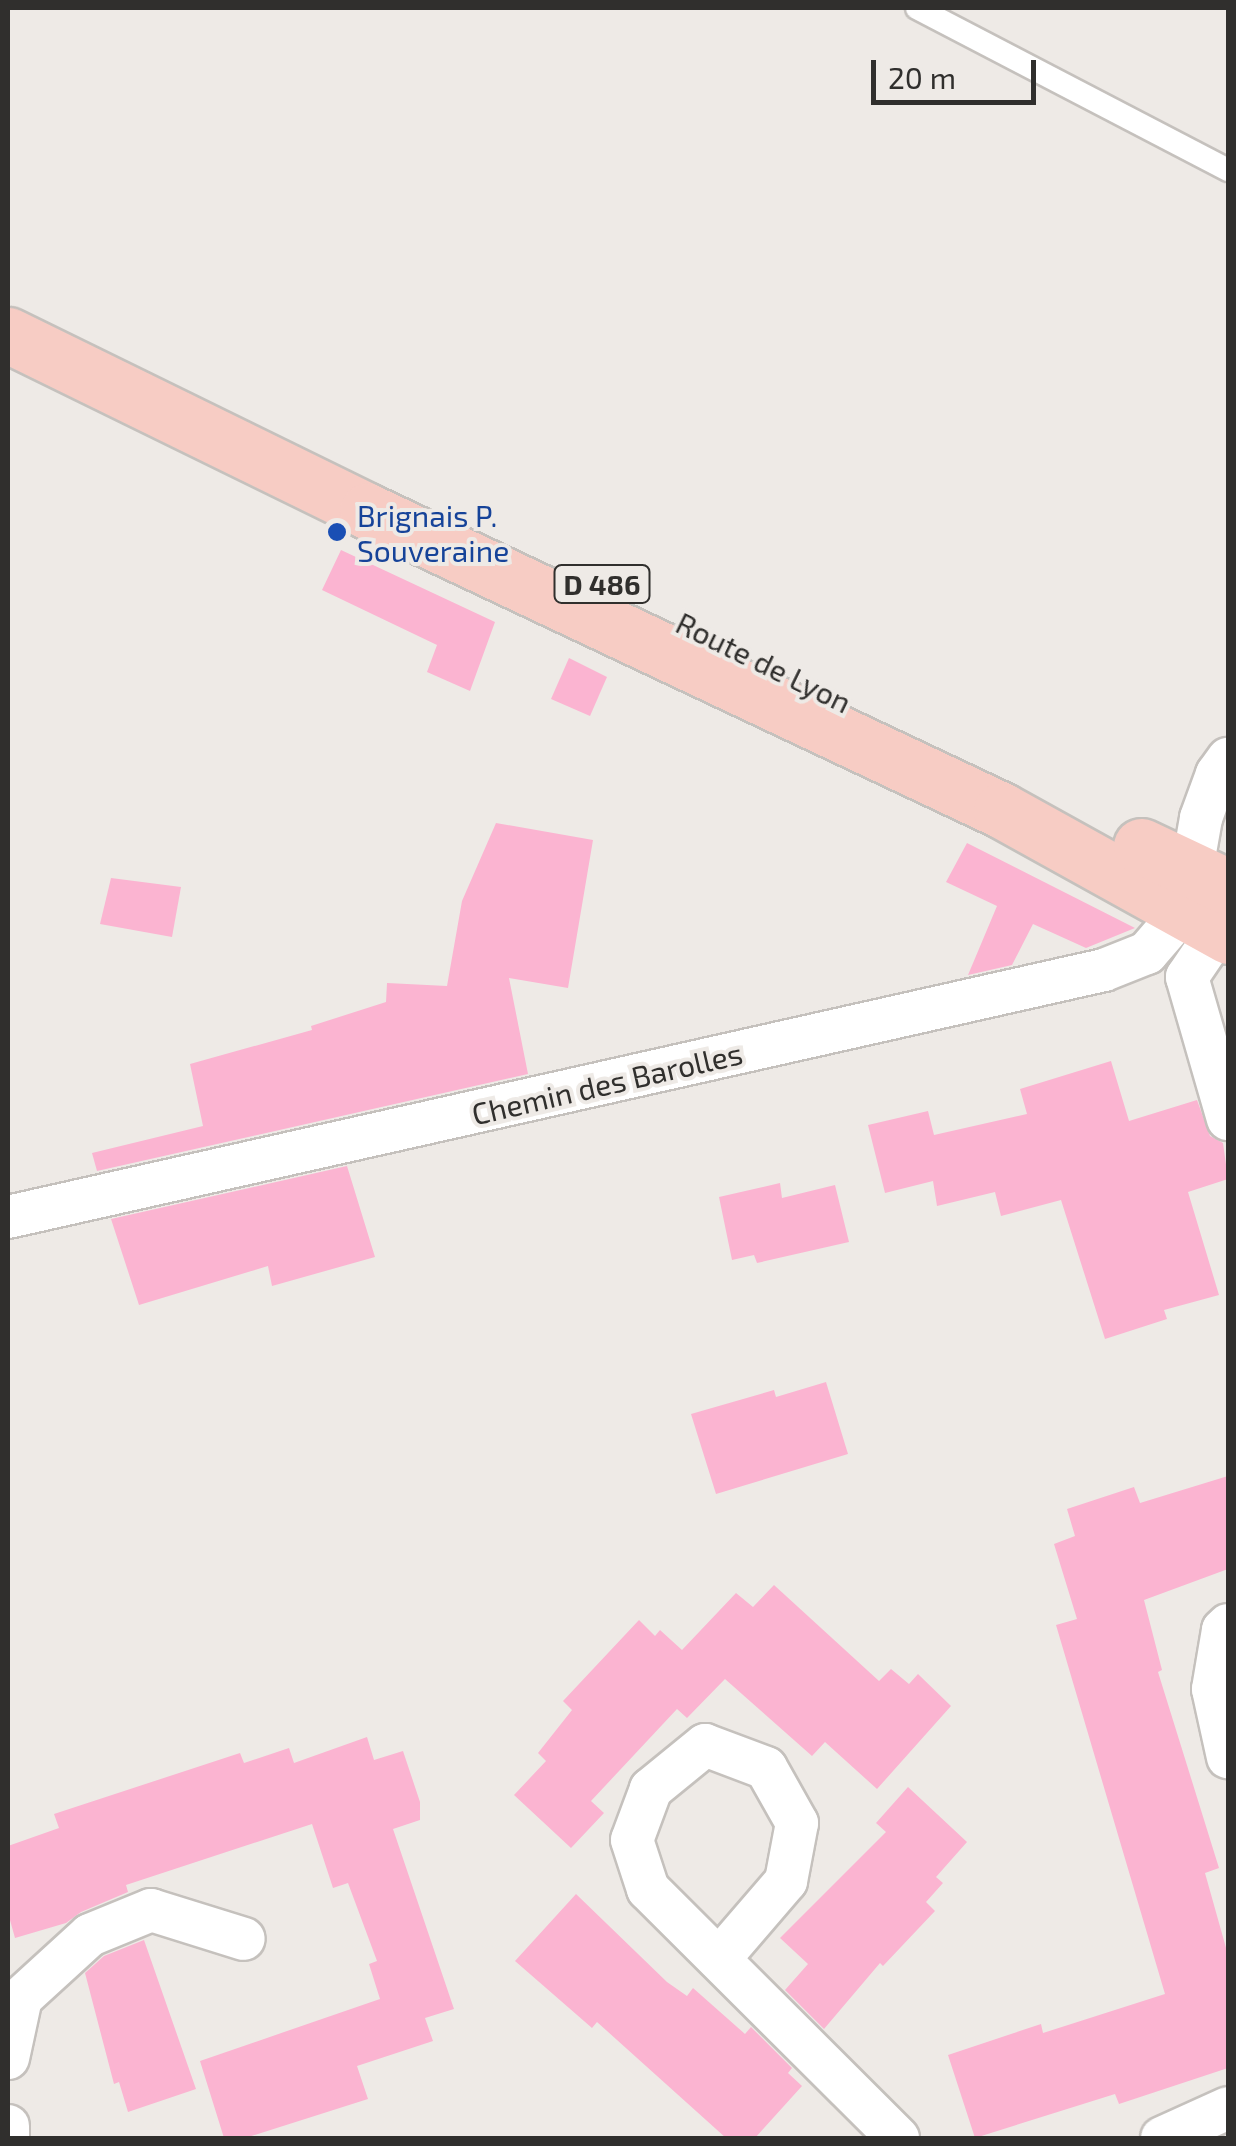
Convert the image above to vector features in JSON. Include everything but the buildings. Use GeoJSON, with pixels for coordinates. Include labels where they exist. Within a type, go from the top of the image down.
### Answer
{"type":"FeatureCollection","features":[{"type":"Feature","properties":{"kind":"main road","name":"Route de Lyon"},"geometry":{"type":"LineString","coordinates":[[8,301],[1211,907]]}},
{"type":"Feature","properties":{"kind":"main road","name":"Route de Lyon"},"geometry":{"type":"LineString","coordinates":[[8,335],[367,511],[1211,907]]}},
{"type":"Feature","properties":{"kind":"street"},"geometry":{"type":"LineString","coordinates":[[1228,759],[1218,774],[1202,818],[1211,907],[1187,977],[1228,1119]]}},
{"type":"Feature","properties":{"kind":"street","name":"Chemin des Barolles"},"geometry":{"type":"LineString","coordinates":[[8,1217],[1104,970],[1147,953],[1211,907]]}},
{"type":"Feature","properties":{"kind":"street"},"geometry":{"type":"LineString","coordinates":[[1228,1624],[1223,1630],[1214,1689],[1228,1757]]}},
{"type":"Feature","properties":{"kind":"street"},"geometry":{"type":"LineString","coordinates":[[718,1959],[786,1881],[798,1824],[766,1768],[705,1745],[651,1789],[632,1840],[648,1889],[718,1959],[898,2138]]}},
{"type":"Feature","properties":{"kind":"street"},"geometry":{"type":"LineString","coordinates":[[8,2058],[21,1998],[90,1935],[152,1910],[244,1938]]}},
{"type":"Feature","properties":{"kind":"street"},"geometry":{"type":"LineString","coordinates":[[1162,2138],[1228,2108]]}},
{"type":"Feature","properties":{"kind":"street"},"geometry":{"type":"LineString","coordinates":[[8,2126],[8,2138]]}},
{"type":"Feature","properties":{"kind":"lane"},"geometry":{"type":"LineString","coordinates":[[917,8],[1228,170]]}},
{"type":"Feature","properties":{"kind":"place","name":"Brignais P. Souveraine"},"geometry":{"type":"Point","coordinates":[337,532]}}]}
